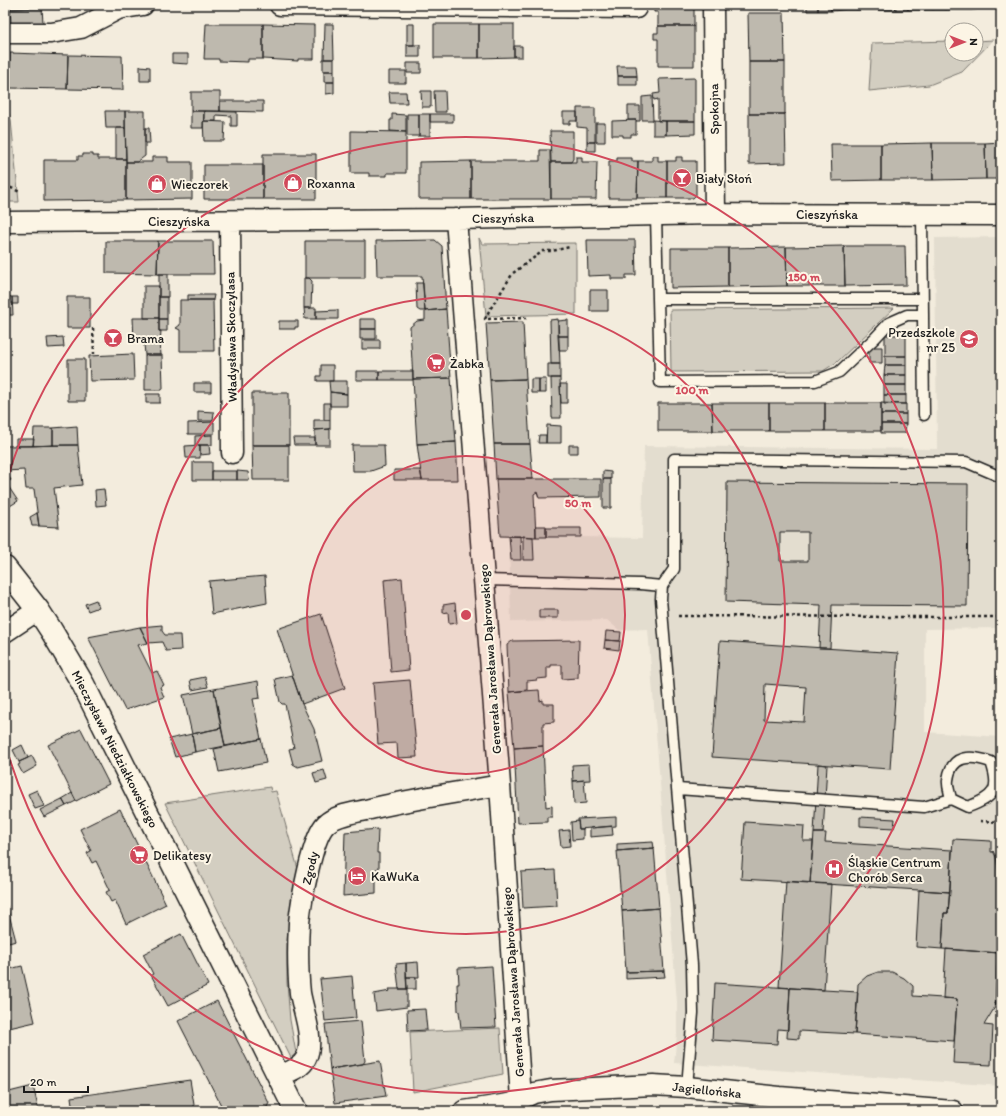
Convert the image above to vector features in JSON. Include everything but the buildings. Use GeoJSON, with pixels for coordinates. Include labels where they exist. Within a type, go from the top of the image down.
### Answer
{"type":"FeatureCollection","features":[{"type":"Feature","properties":{"kind":"street"},"geometry":{"type":"LineString","coordinates":[[5,32],[51,33],[81,28],[118,9],[143,5]]}},
{"type":"Feature","properties":{"kind":"street"},"geometry":{"type":"LineString","coordinates":[[280,5],[636,8]]}},
{"type":"Feature","properties":{"kind":"street","name":"Spokojna"},"geometry":{"type":"LineString","coordinates":[[713,5],[715,214]]}},
{"type":"Feature","properties":{"kind":"street","name":"Cieszyńska"},"geometry":{"type":"LineString","coordinates":[[5,222],[456,219],[715,214],[1001,215]]}},
{"type":"Feature","properties":{"kind":"street","name":"Generała Jarosława Dąbrowskiego"},"geometry":{"type":"LineString","coordinates":[[456,219],[500,785],[530,1101]]}},
{"type":"Feature","properties":{"kind":"street","name":"Władysława Skoczylasa"},"geometry":{"type":"LineString","coordinates":[[230,221],[232,452]]}},
{"type":"Feature","properties":{"kind":"street","name":"Mieczysława Niedziałkowskiego"},"geometry":{"type":"LineString","coordinates":[[5,568],[38,610],[60,644],[95,706],[296,1111]]}},
{"type":"Feature","properties":{"kind":"street"},"geometry":{"type":"LineString","coordinates":[[5,632],[38,610]]}},
{"type":"Feature","properties":{"kind":"street","name":"Zgody"},"geometry":{"type":"LineString","coordinates":[[279,1076],[301,1065],[306,1059],[309,1051],[309,1040],[300,992],[299,923],[313,852],[316,841],[325,825],[334,820],[375,808],[500,785]]}},
{"type":"Feature","properties":{"kind":"street","name":"Jagiellońska"},"geometry":{"type":"LineString","coordinates":[[464,1111],[530,1101],[574,1088],[653,1085],[687,1087],[778,1104],[953,1111]]}},
{"type":"Feature","properties":{"kind":"lane"},"geometry":{"type":"LineString","coordinates":[[656,215],[660,382],[815,381],[839,372],[890,323],[907,315],[923,315]]}},
{"type":"Feature","properties":{"kind":"lane"},"geometry":{"type":"LineString","coordinates":[[922,215],[924,415]]}},
{"type":"Feature","properties":{"kind":"lane"},"geometry":{"type":"LineString","coordinates":[[658,299],[923,299]]}},
{"type":"Feature","properties":{"kind":"lane"},"geometry":{"type":"LineString","coordinates":[[687,1087],[693,1013],[693,989],[686,881],[661,599],[662,586],[674,569],[674,459],[966,462],[1001,477]]}},
{"type":"Feature","properties":{"kind":"lane"},"geometry":{"type":"LineString","coordinates":[[484,580],[640,584],[662,586]]}},
{"type":"Feature","properties":{"kind":"lane"},"geometry":{"type":"LineString","coordinates":[[678,790],[924,806],[951,799],[968,806],[984,801],[994,790],[996,776],[991,762],[979,758],[963,758],[952,766],[947,781],[951,799]]}},
{"type":"Feature","properties":{"kind":"path"},"geometry":{"type":"LineString","coordinates":[[5,185],[20,192]]}},
{"type":"Feature","properties":{"kind":"path"},"geometry":{"type":"LineString","coordinates":[[527,318],[485,319],[488,311],[513,273],[543,251],[552,251],[570,247]]}},
{"type":"Feature","properties":{"kind":"path"},"geometry":{"type":"LineString","coordinates":[[93,328],[94,354]]}},
{"type":"Feature","properties":{"kind":"path"},"geometry":{"type":"LineString","coordinates":[[663,616],[907,618],[1001,617]]}},
{"type":"Feature","properties":{"kind":"shaded area"},"geometry":{"type":"Polygon","coordinates":[[[993,40],[984,49],[984,41],[993,40]]]}},
{"type":"Feature","properties":{"kind":"shaded area"},"geometry":{"type":"Polygon","coordinates":[[[944,41],[944,62],[972,62],[962,72],[929,85],[869,91],[872,43],[944,41]]]}},
{"type":"Feature","properties":{"kind":"shaded area"},"geometry":{"type":"Polygon","coordinates":[[[5,103],[11,120],[19,202],[5,202],[5,103]]]}},
{"type":"Feature","properties":{"kind":"shaded area","name":"Śląskie Centrum Chorób Serca"},"geometry":{"type":"Polygon","coordinates":[[[1001,237],[1001,628],[925,629],[925,732],[1001,737],[1001,1086],[674,1063],[677,1034],[677,1002],[648,629],[619,630],[607,620],[511,622],[509,536],[642,538],[644,446],[937,449],[935,238],[1001,237]]]}},
{"type":"Feature","properties":{"kind":"shaded area"},"geometry":{"type":"Polygon","coordinates":[[[479,238],[482,244],[576,243],[576,314],[486,316],[479,238]]]}},
{"type":"Feature","properties":{"kind":"shaded area"},"geometry":{"type":"Polygon","coordinates":[[[894,308],[837,362],[823,371],[671,372],[670,310],[894,308]]]}},
{"type":"Feature","properties":{"kind":"shaded area"},"geometry":{"type":"Polygon","coordinates":[[[270,787],[271,792],[276,791],[298,869],[291,903],[287,940],[287,983],[290,1020],[296,1053],[291,1058],[165,803],[270,787]]]}},
{"type":"Feature","properties":{"kind":"shaded area"},"geometry":{"type":"Polygon","coordinates":[[[500,1028],[503,1074],[413,1092],[410,1032],[500,1028]]]}},
{"type":"Feature","properties":{"kind":"place","name":"Biały Słoń"},"geometry":{"type":"Point","coordinates":[682,178]}},
{"type":"Feature","properties":{"kind":"place","name":"Roxanna"},"geometry":{"type":"Point","coordinates":[293,183]}},
{"type":"Feature","properties":{"kind":"place","name":"Wieczorek"},"geometry":{"type":"Point","coordinates":[157,184]}},
{"type":"Feature","properties":{"kind":"place","name":"Brama"},"geometry":{"type":"Point","coordinates":[113,338]}},
{"type":"Feature","properties":{"kind":"place","name":"Przedszkole nr 25"},"geometry":{"type":"Point","coordinates":[969,339]}},
{"type":"Feature","properties":{"kind":"place","name":"Żabka"},"geometry":{"type":"Point","coordinates":[436,363]}},
{"type":"Feature","properties":{"kind":"place","name":"Delikatesy"},"geometry":{"type":"Point","coordinates":[139,855]}},
{"type":"Feature","properties":{"kind":"place","name":"Śląskie Centrum Chorób Serca"},"geometry":{"type":"Point","coordinates":[834,869]}},
{"type":"Feature","properties":{"kind":"place","name":"KaWuKa"},"geometry":{"type":"Point","coordinates":[357,876]}}]}
